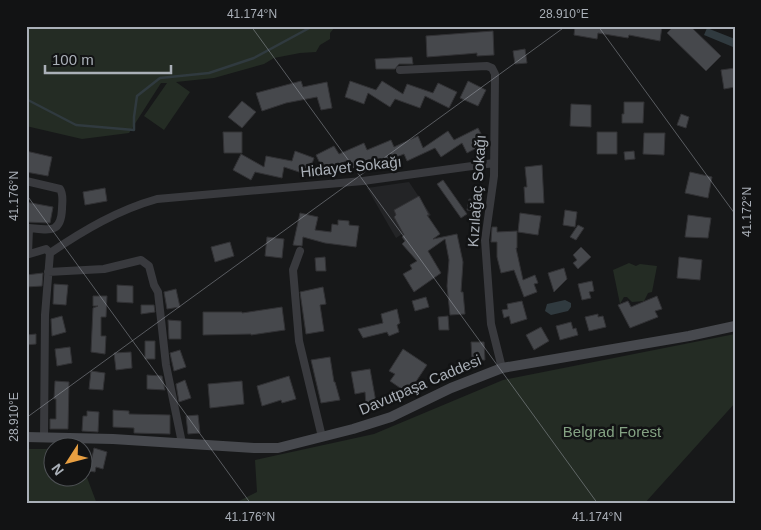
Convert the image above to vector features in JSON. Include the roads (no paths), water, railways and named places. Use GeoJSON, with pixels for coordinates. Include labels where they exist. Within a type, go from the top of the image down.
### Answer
{"type":"FeatureCollection","features":[{"type":"Feature","properties":{"kind":"street","name":"Kızılağaç Sokağı"},"geometry":{"type":"LineString","coordinates":[[400,70],[487,66],[492,68],[495,74],[494,163],[485,240],[491,324],[502,368]]}},
{"type":"Feature","properties":{"kind":"street","name":"Hidayet Sokağı"},"geometry":{"type":"LineString","coordinates":[[50,253],[90,227],[134,205],[158,199],[363,181],[494,163]]}},
{"type":"Feature","properties":{"kind":"street"},"geometry":{"type":"LineString","coordinates":[[26,181],[60,189],[63,194],[62,220],[57,226],[49,230],[28,228],[27,254],[46,249],[50,253],[45,314],[44,437]]}},
{"type":"Feature","properties":{"kind":"street"},"geometry":{"type":"LineString","coordinates":[[300,250],[293,270],[299,341],[322,437]]}},
{"type":"Feature","properties":{"kind":"street"},"geometry":{"type":"LineString","coordinates":[[48,272],[104,269],[141,260],[149,266],[158,292],[166,365],[182,443]]}},
{"type":"Feature","properties":{"kind":"street","name":"Davutpaşa Caddesi"},"geometry":{"type":"LineString","coordinates":[[26,437],[113,439],[278,448],[353,429],[390,417],[451,388],[502,368],[689,336],[735,326]]}},
{"type":"Feature","properties":{"kind":"waterway"},"geometry":{"type":"LineString","coordinates":[[26,99],[76,125],[134,130],[137,96],[160,78],[209,73],[254,58],[313,26]]}},
{"type":"Feature","properties":{"kind":"park label","name":"Belgrad Forest"},"geometry":{"type":"Point","coordinates":[612,432]}}]}
